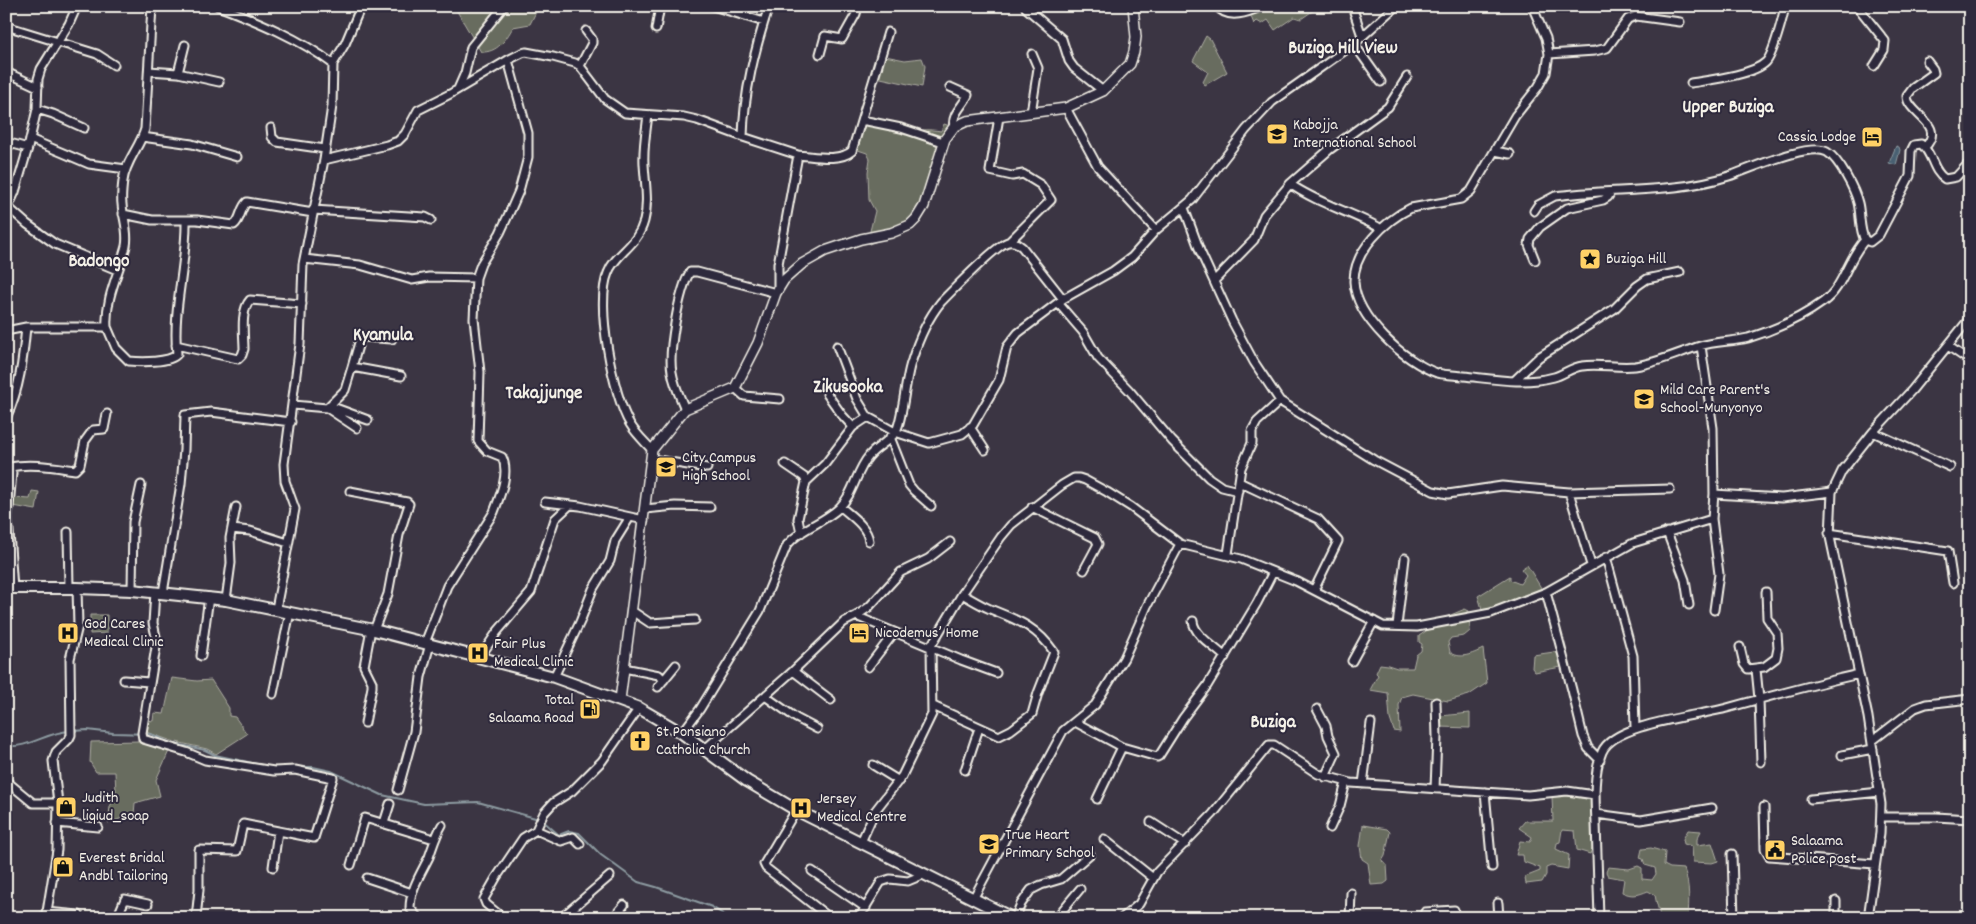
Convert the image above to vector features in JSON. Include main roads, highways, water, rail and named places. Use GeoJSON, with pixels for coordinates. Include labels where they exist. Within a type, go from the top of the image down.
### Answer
{"type":"FeatureCollection","features":[{"type":"Feature","properties":{"kind":"main road"},"geometry":{"type":"LineString","coordinates":[[10,589],[73,588],[132,590],[226,600],[373,629],[554,677],[639,708],[682,733],[747,781],[796,810],[973,899],[990,913],[1013,918]]}},
{"type":"Feature","properties":{"kind":"water"},"geometry":{"type":"Polygon","coordinates":[[[1896,146],[1900,150],[1896,165],[1889,163],[1896,146]]]}},
{"type":"Feature","properties":{"kind":"waterway"},"geometry":{"type":"LineString","coordinates":[[6,706],[9,727],[6,737]]}},
{"type":"Feature","properties":{"kind":"waterway"},"geometry":{"type":"LineString","coordinates":[[74,731],[87,730],[151,734],[171,743],[205,750],[215,755],[271,767],[288,767]]}},
{"type":"Feature","properties":{"kind":"waterway"},"geometry":{"type":"LineString","coordinates":[[6,746],[22,745],[53,734],[69,731]]}},
{"type":"Feature","properties":{"kind":"waterway"},"geometry":{"type":"LineString","coordinates":[[296,767],[313,767],[331,771],[382,795],[424,804],[478,802],[539,819]]}},
{"type":"Feature","properties":{"kind":"waterway"},"geometry":{"type":"LineString","coordinates":[[543,821],[559,835],[569,831],[579,833],[601,855],[638,882],[712,907],[729,918]]}},
{"type":"Feature","properties":{"kind":"place","name":"Kabojja International School"},"geometry":{"type":"Point","coordinates":[1277,134]}},
{"type":"Feature","properties":{"kind":"place","name":"Cassia Lodge"},"geometry":{"type":"Point","coordinates":[1872,137]}},
{"type":"Feature","properties":{"kind":"place","name":"Buziga Hill"},"geometry":{"type":"Point","coordinates":[1590,259]}},
{"type":"Feature","properties":{"kind":"place","name":"Mild Care Parent's School-Munyonyo"},"geometry":{"type":"Point","coordinates":[1644,399]}},
{"type":"Feature","properties":{"kind":"place","name":"City Campus High School"},"geometry":{"type":"Point","coordinates":[666,467]}},
{"type":"Feature","properties":{"kind":"place","name":"God Cares Medical Clinic"},"geometry":{"type":"Point","coordinates":[68,633]}},
{"type":"Feature","properties":{"kind":"place","name":"Nicodemus’ Home"},"geometry":{"type":"Point","coordinates":[859,633]}},
{"type":"Feature","properties":{"kind":"place","name":"Fair Plus Medical Clinic"},"geometry":{"type":"Point","coordinates":[478,653]}},
{"type":"Feature","properties":{"kind":"place","name":"Total Salaama Road"},"geometry":{"type":"Point","coordinates":[590,709]}},
{"type":"Feature","properties":{"kind":"place","name":"St Ponsiano Catholic Church"},"geometry":{"type":"Point","coordinates":[640,741]}},
{"type":"Feature","properties":{"kind":"place","name":"Judith liqiud_soap"},"geometry":{"type":"Point","coordinates":[66,807]}},
{"type":"Feature","properties":{"kind":"place","name":"Jersey Medical Centre"},"geometry":{"type":"Point","coordinates":[801,808]}},
{"type":"Feature","properties":{"kind":"place","name":"True Heart Primary School"},"geometry":{"type":"Point","coordinates":[989,844]}},
{"type":"Feature","properties":{"kind":"place","name":"Salaama Police post"},"geometry":{"type":"Point","coordinates":[1775,850]}},
{"type":"Feature","properties":{"kind":"place","name":"Everest Bridal Andbl Tailoring"},"geometry":{"type":"Point","coordinates":[63,867]}},
{"type":"Feature","properties":{"kind":"district","name":"Buziga Hill View"},"geometry":{"type":"Point","coordinates":[1343,49]}},
{"type":"Feature","properties":{"kind":"district","name":"Upper Buziga"},"geometry":{"type":"Point","coordinates":[1728,108]}},
{"type":"Feature","properties":{"kind":"district","name":"Badongo"},"geometry":{"type":"Point","coordinates":[99,262]}},
{"type":"Feature","properties":{"kind":"district","name":"Kyamula"},"geometry":{"type":"Point","coordinates":[383,336]}},
{"type":"Feature","properties":{"kind":"district","name":"Zikusooka"},"geometry":{"type":"Point","coordinates":[848,388]}},
{"type":"Feature","properties":{"kind":"district","name":"Takajjunge"},"geometry":{"type":"Point","coordinates":[544,394]}},
{"type":"Feature","properties":{"kind":"district","name":"Buziga"},"geometry":{"type":"Point","coordinates":[1273,723]}}]}
